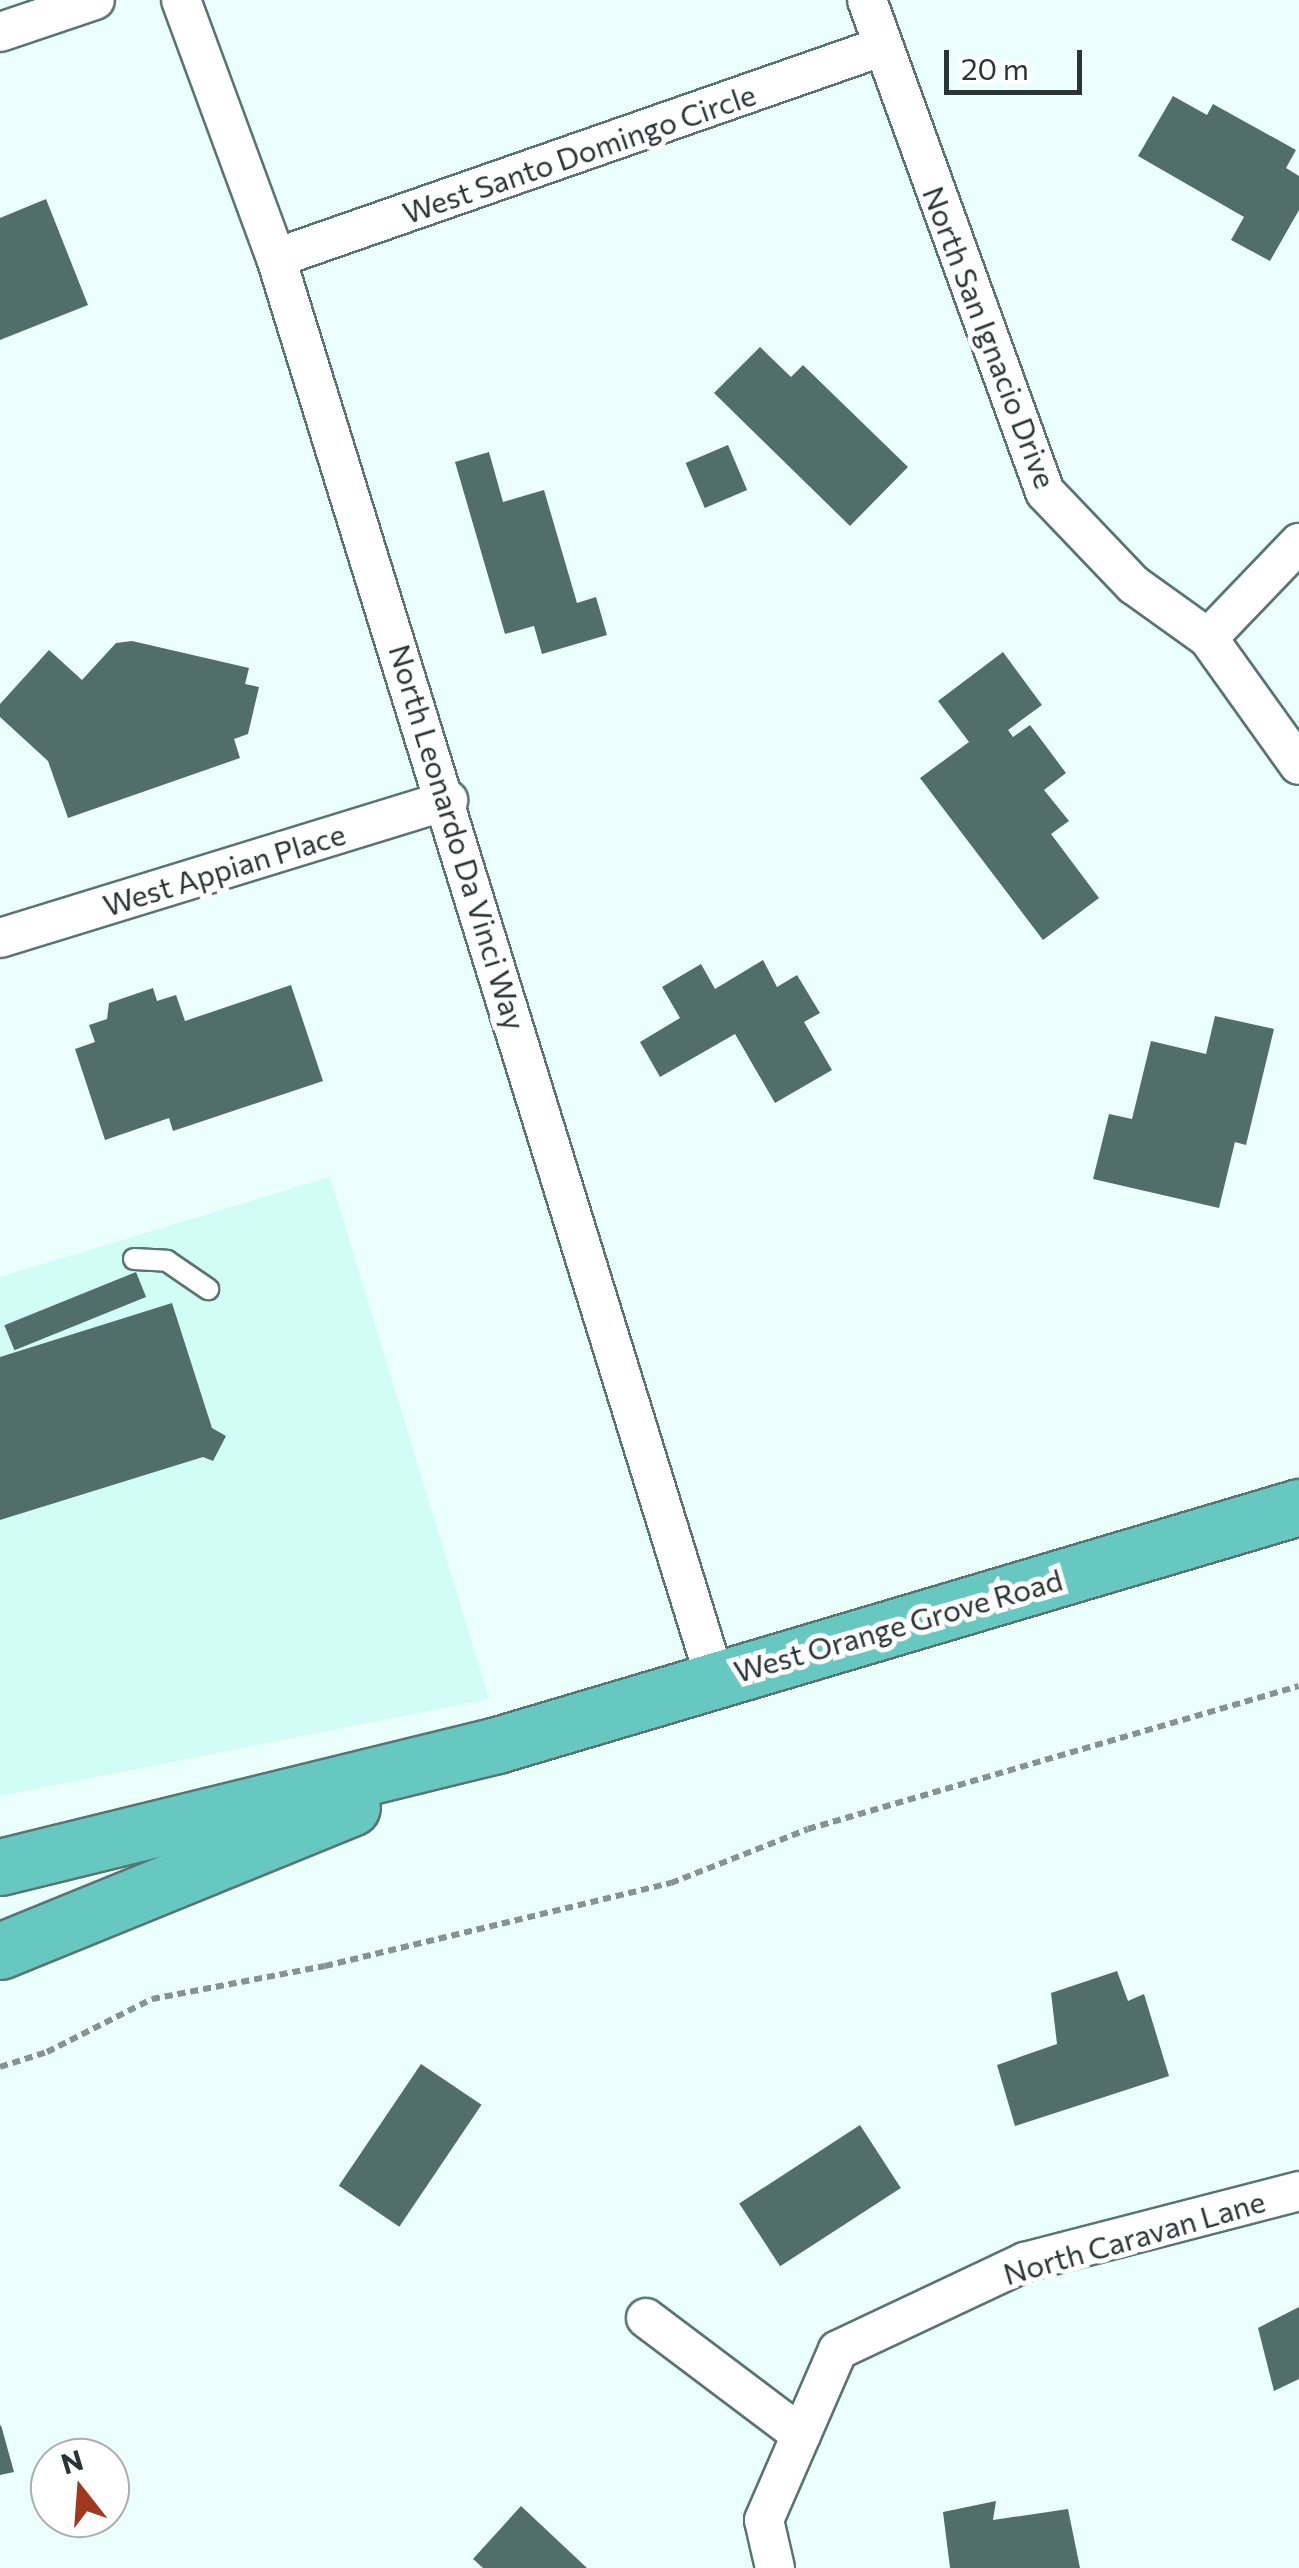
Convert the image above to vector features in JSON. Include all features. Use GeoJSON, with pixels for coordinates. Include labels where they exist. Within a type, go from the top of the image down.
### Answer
{"type":"FeatureCollection","features":[{"type":"Feature","properties":{"kind":"main road","name":"West Orange Grove Road"},"geometry":{"type":"LineString","coordinates":[[0,1866],[497,1744],[1299,1507]]}},
{"type":"Feature","properties":{"kind":"main road","name":"West Orange Grove Road"},"geometry":{"type":"LineString","coordinates":[[0,1951],[74,1926],[497,1744]]}},
{"type":"Feature","properties":{"kind":"street"},"geometry":{"type":"LineString","coordinates":[[0,32],[95,0]]}},
{"type":"Feature","properties":{"kind":"street","name":"North Leonardo Da Vinci Way"},"geometry":{"type":"LineString","coordinates":[[181,0],[276,258],[448,800],[716,1679]]}},
{"type":"Feature","properties":{"kind":"street","name":"North San Ignacio Drive"},"geometry":{"type":"LineString","coordinates":[[867,0],[1044,492],[1134,585],[1208,638],[1299,764]]}},
{"type":"Feature","properties":{"kind":"street","name":"West Santo Domingo Circle"},"geometry":{"type":"LineString","coordinates":[[276,258],[881,47]]}},
{"type":"Feature","properties":{"kind":"street"},"geometry":{"type":"LineString","coordinates":[[1208,638],[1299,543]]}},
{"type":"Feature","properties":{"kind":"street","name":"West Appian Place"},"geometry":{"type":"LineString","coordinates":[[0,938],[448,800]]}},
{"type":"Feature","properties":{"kind":"street","name":"North Caravan Lane"},"geometry":{"type":"LineString","coordinates":[[775,2568],[764,2520],[838,2350],[1025,2262],[1299,2190]]}},
{"type":"Feature","properties":{"kind":"street"},"geometry":{"type":"LineString","coordinates":[[646,2318],[800,2436]]}},
{"type":"Feature","properties":{"kind":"lane"},"geometry":{"type":"LineString","coordinates":[[134,1259],[178,1265],[208,1289]]}},
{"type":"Feature","properties":{"kind":"path"},"geometry":{"type":"LineString","coordinates":[[0,2068],[47,2052],[152,1999],[325,1966],[671,1883],[808,1828],[1299,1686]]}},
{"type":"Feature","properties":{"kind":"shaded area"},"geometry":{"type":"Polygon","coordinates":[[[330,1177],[489,1699],[0,1796],[0,1277],[330,1177]]]}},
{"type":"Feature","properties":{"kind":"building"},"geometry":{"type":"Polygon","coordinates":[[[1173,96],[1207,115],[1213,104],[1296,150],[1286,168],[1299,176],[1299,210],[1270,261],[1231,240],[1244,217],[1138,156],[1173,96]]]}},
{"type":"Feature","properties":{"kind":"building"},"geometry":{"type":"Polygon","coordinates":[[[46,199],[88,305],[0,340],[0,218],[46,199]]]}},
{"type":"Feature","properties":{"kind":"building"},"geometry":{"type":"Polygon","coordinates":[[[760,347],[791,377],[803,365],[908,467],[850,526],[714,393],[760,347]]]}},
{"type":"Feature","properties":{"kind":"building"},"geometry":{"type":"Polygon","coordinates":[[[728,445],[747,490],[705,508],[686,463],[728,445]]]}},
{"type":"Feature","properties":{"kind":"building"},"geometry":{"type":"Polygon","coordinates":[[[489,452],[503,502],[544,490],[577,603],[596,597],[607,635],[542,654],[534,626],[505,634],[455,462],[489,452]]]}},
{"type":"Feature","properties":{"kind":"building"},"geometry":{"type":"Polygon","coordinates":[[[132,641],[249,668],[245,684],[259,687],[248,734],[234,739],[240,758],[68,818],[48,761],[0,717],[0,704],[49,650],[82,680],[116,643],[132,641]]]}},
{"type":"Feature","properties":{"kind":"building"},"geometry":{"type":"Polygon","coordinates":[[[1003,652],[1042,705],[1008,730],[1013,737],[1030,725],[1066,773],[1044,790],[1069,821],[1051,834],[1099,898],[1043,940],[920,778],[969,742],[938,701],[1003,652]]]}},
{"type":"Feature","properties":{"kind":"building"},"geometry":{"type":"Polygon","coordinates":[[[763,960],[777,987],[797,975],[820,1013],[804,1022],[832,1070],[775,1103],[735,1034],[660,1077],[640,1042],[680,1018],[662,987],[701,964],[715,989],[763,960]]]}},
{"type":"Feature","properties":{"kind":"building"},"geometry":{"type":"Polygon","coordinates":[[[291,985],[323,1081],[173,1131],[169,1118],[105,1140],[75,1049],[95,1042],[89,1025],[107,1019],[109,1003],[153,988],[157,1001],[176,995],[185,1021],[291,985]]]}},
{"type":"Feature","properties":{"kind":"building"},"geometry":{"type":"Polygon","coordinates":[[[1215,1016],[1274,1029],[1246,1145],[1235,1142],[1219,1208],[1093,1179],[1109,1114],[1132,1119],[1151,1041],[1206,1054],[1215,1016]]]}},
{"type":"Feature","properties":{"kind":"building"},"geometry":{"type":"Polygon","coordinates":[[[136,1272],[146,1297],[14,1350],[4,1325],[136,1272]]]}},
{"type":"Feature","properties":{"kind":"building"},"geometry":{"type":"Polygon","coordinates":[[[172,1303],[212,1428],[226,1436],[213,1461],[203,1457],[0,1520],[0,1357],[172,1303]]]}},
{"type":"Feature","properties":{"kind":"building"},"geometry":{"type":"Polygon","coordinates":[[[1117,1971],[1128,2001],[1144,1994],[1169,2076],[1015,2126],[997,2065],[1057,2044],[1051,1993],[1117,1971]]]}},
{"type":"Feature","properties":{"kind":"building"},"geometry":{"type":"Polygon","coordinates":[[[421,2064],[482,2105],[399,2227],[339,2186],[421,2064]]]}},
{"type":"Feature","properties":{"kind":"building"},"geometry":{"type":"Polygon","coordinates":[[[860,2125],[901,2188],[780,2266],[739,2203],[860,2125]]]}},
{"type":"Feature","properties":{"kind":"building"},"geometry":{"type":"Polygon","coordinates":[[[1299,2307],[1299,2379],[1274,2391],[1258,2328],[1299,2307]]]}},
{"type":"Feature","properties":{"kind":"building"},"geometry":{"type":"Polygon","coordinates":[[[0,2426],[14,2472],[0,2475],[0,2426]]]}},
{"type":"Feature","properties":{"kind":"building"},"geometry":{"type":"Polygon","coordinates":[[[996,2501],[993,2520],[1068,2509],[1080,2568],[950,2568],[943,2512],[996,2501]]]}},
{"type":"Feature","properties":{"kind":"building"},"geometry":{"type":"Polygon","coordinates":[[[521,2506],[587,2568],[483,2568],[473,2559],[521,2506]]]}}]}
